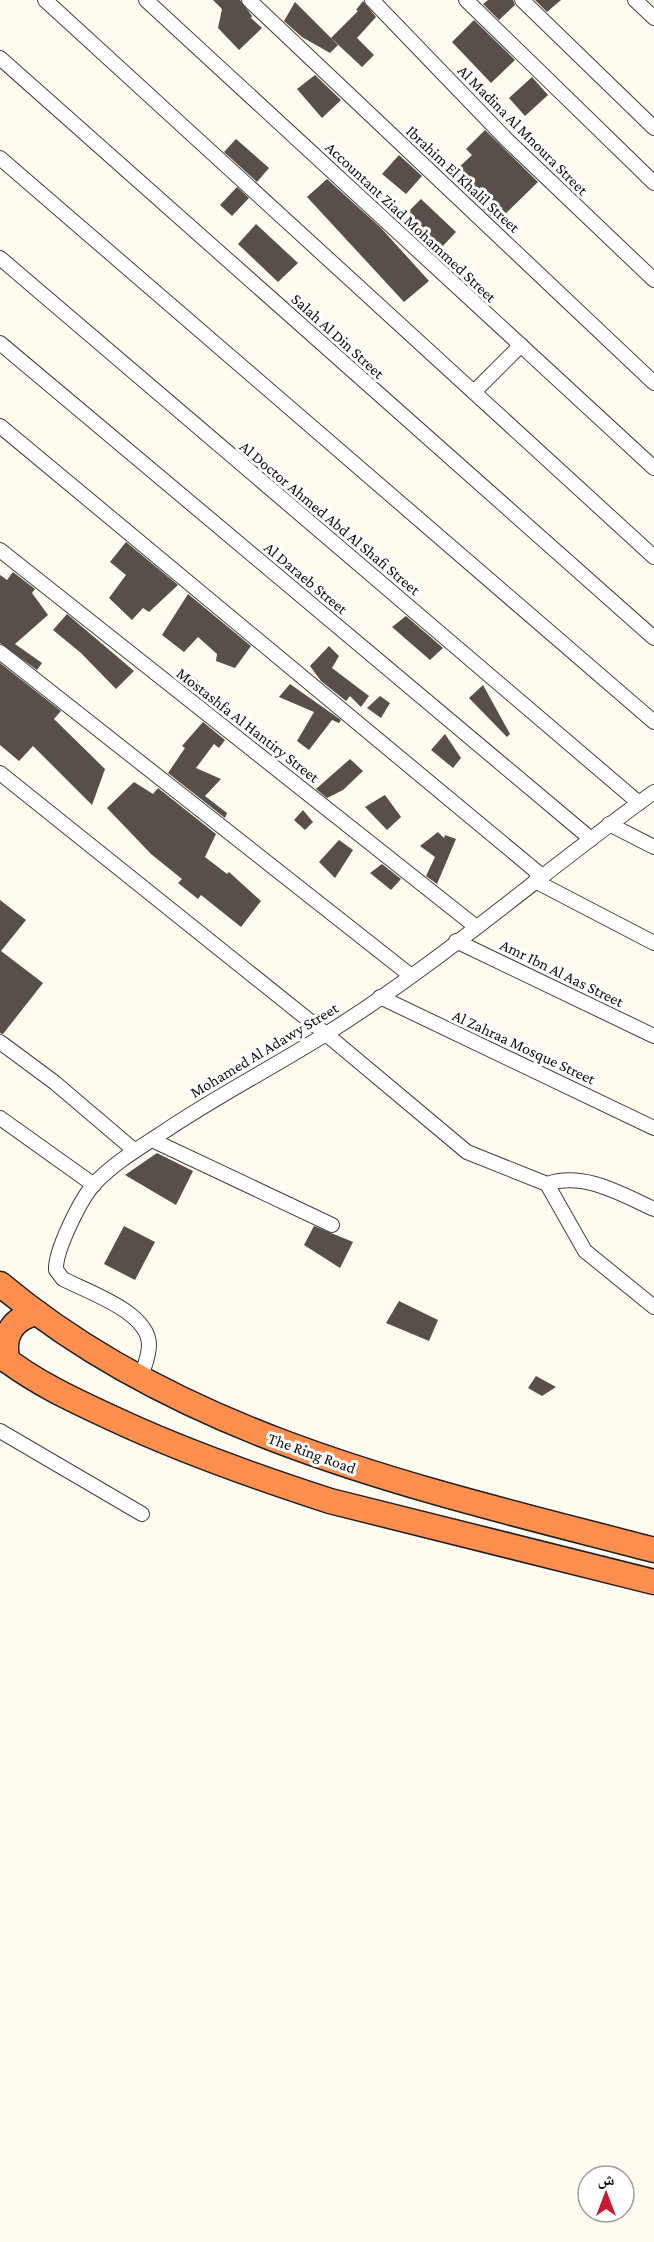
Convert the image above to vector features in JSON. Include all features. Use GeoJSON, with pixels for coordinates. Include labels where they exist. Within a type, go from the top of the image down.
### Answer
{"type":"FeatureCollection","features":[{"type":"Feature","properties":{"kind":"highway","name":"The Ring Road"},"geometry":{"type":"LineString","coordinates":[[0,1284],[37,1313],[141,1377],[240,1426],[324,1459],[452,1497],[654,1550]]}},
{"type":"Feature","properties":{"kind":"highway"},"geometry":{"type":"LineString","coordinates":[[37,1313],[19,1319],[12,1326],[5,1343],[4,1358],[51,1389],[114,1419],[175,1445],[330,1501],[654,1582]]}},
{"type":"Feature","properties":{"kind":"street"},"geometry":{"type":"LineString","coordinates":[[45,0],[654,556]]}},
{"type":"Feature","properties":{"kind":"street","name":"Accountant Ziad Mohammed Street"},"geometry":{"type":"LineString","coordinates":[[146,0],[654,468]]}},
{"type":"Feature","properties":{"kind":"street","name":"Ibrahim El Khalil Street"},"geometry":{"type":"LineString","coordinates":[[249,0],[654,383]]}},
{"type":"Feature","properties":{"kind":"street","name":"Al Madina Al Mnoura Street"},"geometry":{"type":"LineString","coordinates":[[372,0],[505,138],[654,280]]}},
{"type":"Feature","properties":{"kind":"street"},"geometry":{"type":"LineString","coordinates":[[466,0],[654,183]]}},
{"type":"Feature","properties":{"kind":"street"},"geometry":{"type":"LineString","coordinates":[[522,0],[654,128]]}},
{"type":"Feature","properties":{"kind":"street"},"geometry":{"type":"LineString","coordinates":[[635,0],[654,18]]}},
{"type":"Feature","properties":{"kind":"street","name":"Salah Al Din Street"},"geometry":{"type":"LineString","coordinates":[[0,58],[654,638]]}},
{"type":"Feature","properties":{"kind":"street"},"geometry":{"type":"LineString","coordinates":[[0,158],[654,722]]}},
{"type":"Feature","properties":{"kind":"street","name":"Al Doctor Ahmed Abd Al Shafi Street"},"geometry":{"type":"LineString","coordinates":[[0,258],[639,803]]}},
{"type":"Feature","properties":{"kind":"street","name":"Al Daraeb Street"},"geometry":{"type":"LineString","coordinates":[[0,343],[591,838]]}},
{"type":"Feature","properties":{"kind":"street"},"geometry":{"type":"LineString","coordinates":[[474,392],[521,345]]}},
{"type":"Feature","properties":{"kind":"street"},"geometry":{"type":"LineString","coordinates":[[0,426],[539,878],[654,943]]}},
{"type":"Feature","properties":{"kind":"street","name":"Mostashfa Al Hantiry Street"},"geometry":{"type":"LineString","coordinates":[[0,550],[475,926]]}},
{"type":"Feature","properties":{"kind":"street"},"geometry":{"type":"LineString","coordinates":[[0,652],[410,975]]}},
{"type":"Feature","properties":{"kind":"street"},"geometry":{"type":"LineString","coordinates":[[0,773],[326,1034],[466,1152],[547,1184],[585,1251],[654,1307]]}},
{"type":"Feature","properties":{"kind":"street","name":"Mohamed Al Adawy Street"},"geometry":{"type":"LineString","coordinates":[[141,1377],[149,1343],[142,1324],[126,1311],[63,1279],[56,1270],[57,1259],[76,1213],[93,1185],[134,1149],[152,1140],[206,1103],[326,1034],[380,997],[654,792]]}},
{"type":"Feature","properties":{"kind":"street"},"geometry":{"type":"LineString","coordinates":[[609,824],[654,847]]}},
{"type":"Feature","properties":{"kind":"street","name":"Amr Ibn Al Aas Street"},"geometry":{"type":"LineString","coordinates":[[456,940],[654,1036]]}},
{"type":"Feature","properties":{"kind":"street","name":"Al Zahraa Mosque Street"},"geometry":{"type":"LineString","coordinates":[[380,997],[654,1128]]}},
{"type":"Feature","properties":{"kind":"street"},"geometry":{"type":"LineString","coordinates":[[0,1042],[54,1082],[134,1149]]}},
{"type":"Feature","properties":{"kind":"street"},"geometry":{"type":"LineString","coordinates":[[0,1118],[93,1185]]}},
{"type":"Feature","properties":{"kind":"street"},"geometry":{"type":"LineString","coordinates":[[152,1140],[332,1225]]}},
{"type":"Feature","properties":{"kind":"street"},"geometry":{"type":"LineString","coordinates":[[547,1184],[562,1178],[601,1185],[654,1209]]}},
{"type":"Feature","properties":{"kind":"street"},"geometry":{"type":"LineString","coordinates":[[0,1431],[142,1514]]}},
{"type":"Feature","properties":{"kind":"building"},"geometry":{"type":"Polygon","coordinates":[[[213,0],[240,0],[252,16],[251,18],[262,28],[239,50],[218,28],[222,9],[213,0]]]}},
{"type":"Feature","properties":{"kind":"building"},"geometry":{"type":"Polygon","coordinates":[[[488,0],[513,0],[515,5],[499,20],[483,4],[488,0]]]}},
{"type":"Feature","properties":{"kind":"building"},"geometry":{"type":"Polygon","coordinates":[[[535,0],[561,0],[547,12],[535,0]]]}},
{"type":"Feature","properties":{"kind":"building"},"geometry":{"type":"Polygon","coordinates":[[[363,1],[376,17],[357,38],[374,55],[362,67],[331,38],[358,11],[356,10],[363,1]]]}},
{"type":"Feature","properties":{"kind":"building"},"geometry":{"type":"Polygon","coordinates":[[[295,2],[338,45],[330,53],[302,37],[284,21],[295,2]]]}},
{"type":"Feature","properties":{"kind":"building"},"geometry":{"type":"Polygon","coordinates":[[[474,20],[515,60],[491,83],[452,42],[474,20]]]}},
{"type":"Feature","properties":{"kind":"building"},"geometry":{"type":"Polygon","coordinates":[[[315,75],[341,100],[322,118],[297,89],[315,75]]]}},
{"type":"Feature","properties":{"kind":"building"},"geometry":{"type":"Polygon","coordinates":[[[532,77],[548,95],[525,116],[509,98],[532,77]]]}},
{"type":"Feature","properties":{"kind":"building"},"geometry":{"type":"Polygon","coordinates":[[[485,130],[538,182],[497,222],[472,199],[474,196],[453,173],[472,155],[466,149],[485,130]]]}},
{"type":"Feature","properties":{"kind":"building"},"geometry":{"type":"Polygon","coordinates":[[[236,139],[269,168],[257,182],[224,152],[236,139]]]}},
{"type":"Feature","properties":{"kind":"building"},"geometry":{"type":"Polygon","coordinates":[[[399,155],[422,176],[406,194],[382,174],[399,155]]]}},
{"type":"Feature","properties":{"kind":"building"},"geometry":{"type":"Polygon","coordinates":[[[327,179],[381,228],[429,281],[404,302],[307,197],[327,179]]]}},
{"type":"Feature","properties":{"kind":"building"},"geometry":{"type":"Polygon","coordinates":[[[237,187],[249,198],[232,216],[220,205],[237,187]]]}},
{"type":"Feature","properties":{"kind":"building"},"geometry":{"type":"Polygon","coordinates":[[[421,199],[456,232],[440,249],[405,215],[421,199]]]}},
{"type":"Feature","properties":{"kind":"building"},"geometry":{"type":"Polygon","coordinates":[[[256,224],[298,263],[278,282],[238,244],[256,224]]]}},
{"type":"Feature","properties":{"kind":"building"},"geometry":{"type":"Polygon","coordinates":[[[126,542],[178,585],[149,612],[143,608],[132,620],[109,598],[126,575],[110,562],[126,542]]]}},
{"type":"Feature","properties":{"kind":"building"},"geometry":{"type":"Polygon","coordinates":[[[13,572],[35,589],[32,593],[48,615],[15,644],[42,663],[37,670],[0,643],[0,575],[7,580],[13,572]]]}},
{"type":"Feature","properties":{"kind":"building"},"geometry":{"type":"Polygon","coordinates":[[[188,594],[251,646],[235,668],[216,661],[217,654],[198,637],[184,652],[162,635],[188,594]]]}},
{"type":"Feature","properties":{"kind":"building"},"geometry":{"type":"Polygon","coordinates":[[[67,614],[134,671],[116,689],[81,653],[53,630],[67,614]]]}},
{"type":"Feature","properties":{"kind":"building"},"geometry":{"type":"Polygon","coordinates":[[[406,616],[443,648],[430,660],[392,627],[406,616]]]}},
{"type":"Feature","properties":{"kind":"building"},"geometry":{"type":"Polygon","coordinates":[[[329,646],[339,656],[332,668],[369,696],[361,707],[350,696],[346,701],[321,681],[310,666],[329,646]]]}},
{"type":"Feature","properties":{"kind":"building"},"geometry":{"type":"Polygon","coordinates":[[[0,663],[61,711],[54,719],[105,769],[92,805],[33,746],[19,761],[0,745],[0,663]]]}},
{"type":"Feature","properties":{"kind":"building"},"geometry":{"type":"Polygon","coordinates":[[[189,673],[211,692],[204,700],[182,682],[189,673]]]}},
{"type":"Feature","properties":{"kind":"building"},"geometry":{"type":"Polygon","coordinates":[[[290,684],[341,720],[339,723],[332,720],[309,750],[297,741],[314,712],[279,697],[290,684]]]}},
{"type":"Feature","properties":{"kind":"building"},"geometry":{"type":"Polygon","coordinates":[[[483,685],[510,734],[507,737],[469,698],[483,685]]]}},
{"type":"Feature","properties":{"kind":"building"},"geometry":{"type":"Polygon","coordinates":[[[380,696],[390,703],[381,718],[367,708],[380,696]]]}},
{"type":"Feature","properties":{"kind":"building"},"geometry":{"type":"Polygon","coordinates":[[[203,722],[225,740],[219,748],[214,744],[196,768],[221,779],[205,796],[227,813],[225,818],[168,773],[185,748],[182,746],[203,722]]]}},
{"type":"Feature","properties":{"kind":"building"},"geometry":{"type":"Polygon","coordinates":[[[445,734],[461,758],[453,768],[431,750],[445,734]]]}},
{"type":"Feature","properties":{"kind":"building"},"geometry":{"type":"Polygon","coordinates":[[[350,759],[363,771],[343,790],[327,798],[316,789],[350,759]]]}},
{"type":"Feature","properties":{"kind":"building"},"geometry":{"type":"Polygon","coordinates":[[[134,782],[153,794],[158,788],[216,834],[205,857],[227,874],[229,872],[261,901],[241,927],[201,895],[198,899],[178,883],[182,879],[151,854],[107,808],[134,782]]]}},
{"type":"Feature","properties":{"kind":"building"},"geometry":{"type":"Polygon","coordinates":[[[385,795],[401,817],[387,830],[365,807],[385,795]]]}},
{"type":"Feature","properties":{"kind":"building"},"geometry":{"type":"Polygon","coordinates":[[[303,810],[313,822],[305,830],[294,820],[303,810]]]}},
{"type":"Feature","properties":{"kind":"building"},"geometry":{"type":"Polygon","coordinates":[[[438,832],[444,838],[445,835],[456,839],[437,884],[426,876],[435,857],[420,846],[438,832]]]}},
{"type":"Feature","properties":{"kind":"building"},"geometry":{"type":"Polygon","coordinates":[[[339,840],[353,850],[335,878],[319,862],[339,840]]]}},
{"type":"Feature","properties":{"kind":"building"},"geometry":{"type":"Polygon","coordinates":[[[382,864],[401,879],[391,890],[370,873],[382,864]]]}},
{"type":"Feature","properties":{"kind":"building"},"geometry":{"type":"Polygon","coordinates":[[[0,900],[26,920],[1,951],[43,983],[3,1034],[0,1033],[0,900]]]}},
{"type":"Feature","properties":{"kind":"building"},"geometry":{"type":"Polygon","coordinates":[[[157,1153],[193,1171],[176,1205],[125,1175],[157,1153]]]}},
{"type":"Feature","properties":{"kind":"building"},"geometry":{"type":"Polygon","coordinates":[[[124,1226],[155,1242],[135,1280],[104,1264],[124,1226]]]}},
{"type":"Feature","properties":{"kind":"building"},"geometry":{"type":"Polygon","coordinates":[[[314,1226],[353,1242],[340,1268],[304,1245],[314,1226]]]}},
{"type":"Feature","properties":{"kind":"building"},"geometry":{"type":"Polygon","coordinates":[[[399,1301],[438,1320],[429,1341],[386,1323],[399,1301]]]}},
{"type":"Feature","properties":{"kind":"building"},"geometry":{"type":"Polygon","coordinates":[[[536,1376],[556,1387],[542,1396],[528,1388],[536,1376]]]}}]}
